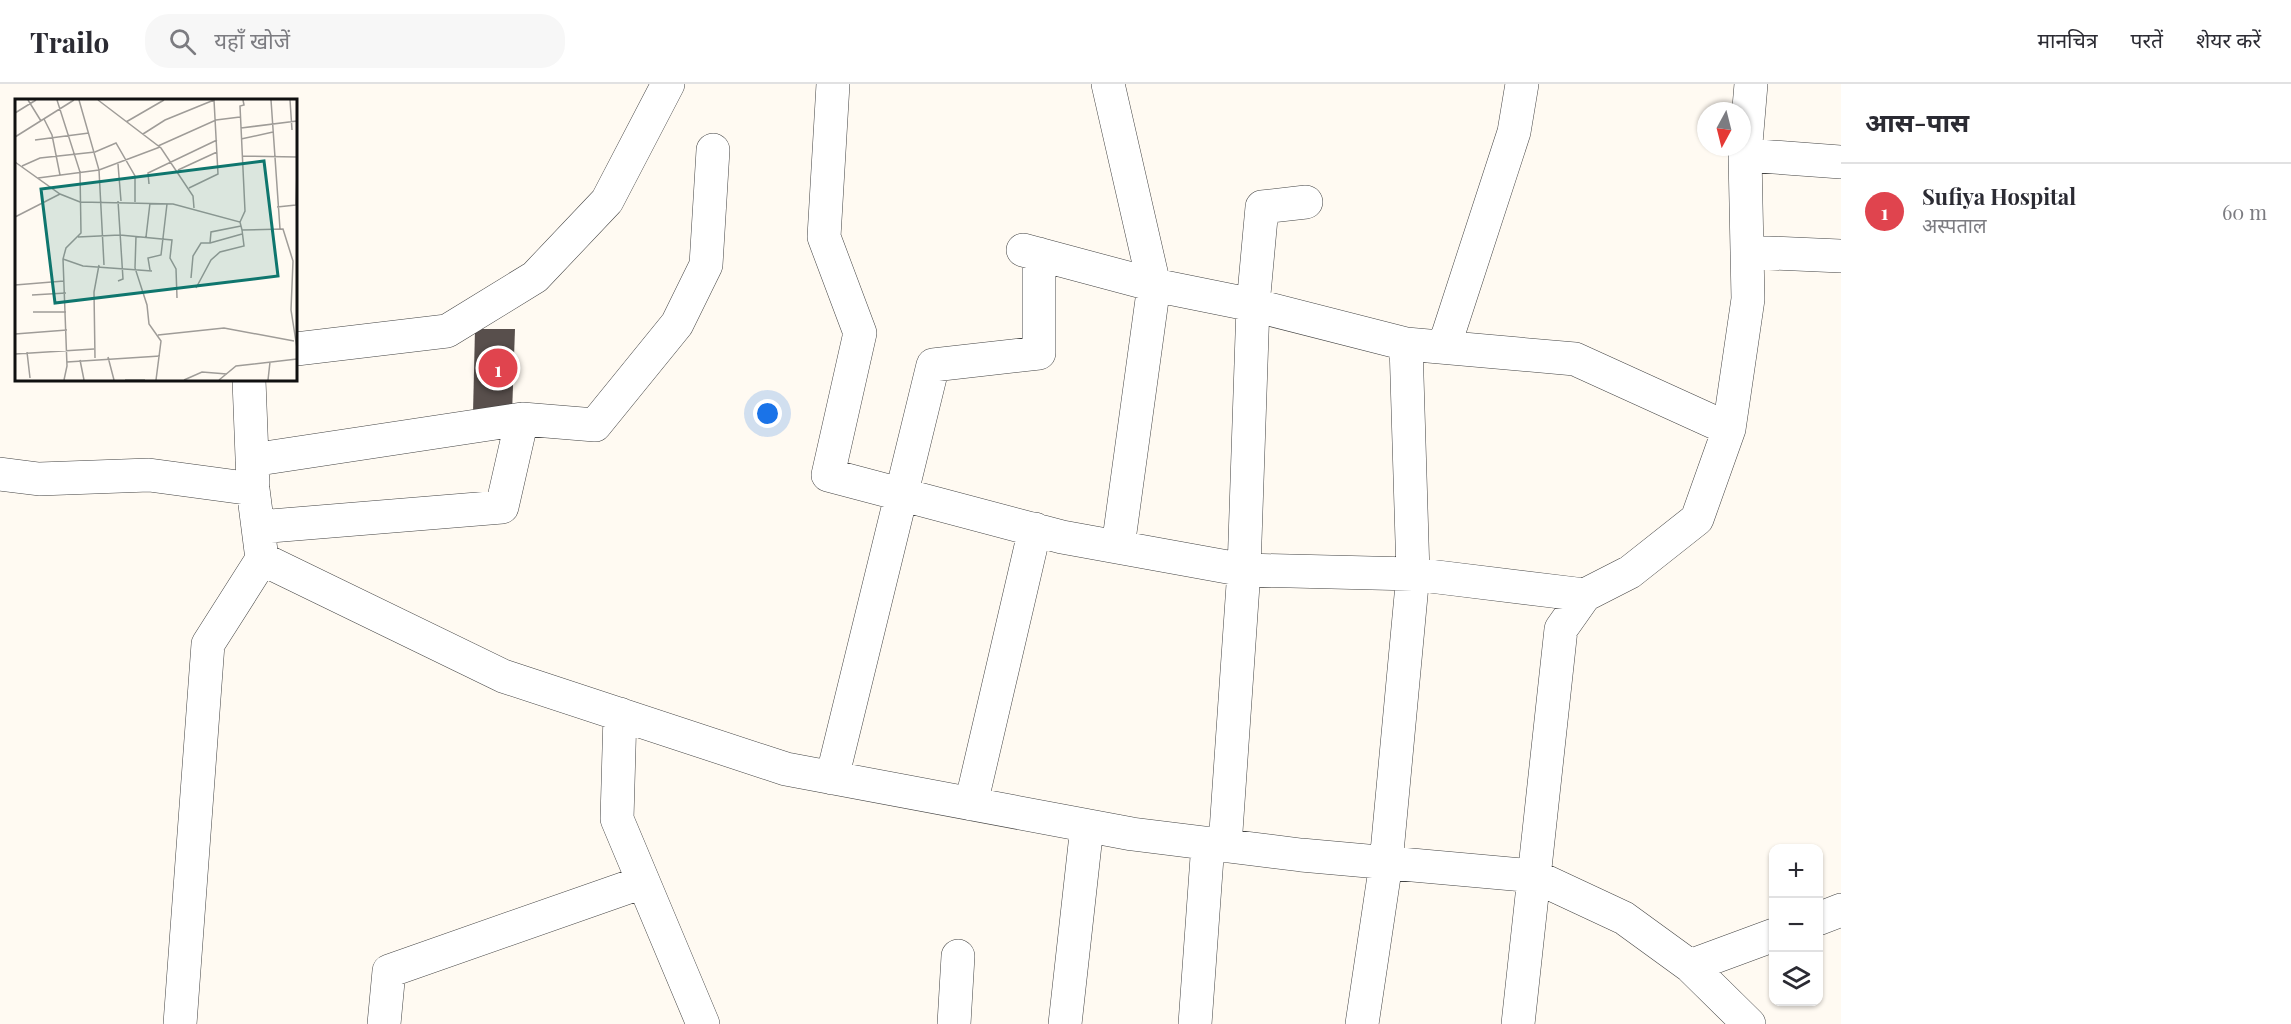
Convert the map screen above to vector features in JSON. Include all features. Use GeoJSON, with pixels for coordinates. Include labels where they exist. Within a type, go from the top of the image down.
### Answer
{"type":"FeatureCollection","features":[{"type":"Feature","properties":{"kind":"street"},"geometry":{"type":"LineString","coordinates":[[297,348],[447,332],[535,277],[607,201],[668,84]]}},
{"type":"Feature","properties":{"kind":"street"},"geometry":{"type":"LineString","coordinates":[[833,84],[824,237],[860,333],[828,475],[1035,529],[1244,570],[1413,574],[1585,595]]}},
{"type":"Feature","properties":{"kind":"street"},"geometry":{"type":"LineString","coordinates":[[1108,84],[1154,285],[1118,547]]}},
{"type":"Feature","properties":{"kind":"street"},"geometry":{"type":"LineString","coordinates":[[1444,347],[1514,132],[1522,84]]}},
{"type":"Feature","properties":{"kind":"street"},"geometry":{"type":"LineString","coordinates":[[1749,102],[1751,84]]}},
{"type":"Feature","properties":{"kind":"street"},"geometry":{"type":"LineString","coordinates":[[0,474],[39,479],[149,475],[253,475],[522,419],[595,425],[677,324],[706,265],[713,150]]}},
{"type":"Feature","properties":{"kind":"street"},"geometry":{"type":"LineString","coordinates":[[1518,1024],[1562,629],[1585,595],[1630,572],[1697,519],[1729,429],[1748,299],[1744,156]]}},
{"type":"Feature","properties":{"kind":"street"},"geometry":{"type":"LineString","coordinates":[[1751,156],[1841,162]]}},
{"type":"Feature","properties":{"kind":"street"},"geometry":{"type":"LineString","coordinates":[[1195,1024],[1217,845],[1244,570],[1253,305],[1262,207],[1306,202]]}},
{"type":"Feature","properties":{"kind":"street"},"geometry":{"type":"LineString","coordinates":[[832,778],[933,365],[1039,353],[1031,252],[1154,285],[1253,305],[1406,344],[1575,359],[1729,429]]}},
{"type":"Feature","properties":{"kind":"street"},"geometry":{"type":"LineString","coordinates":[[1747,252],[1841,256]]}},
{"type":"Feature","properties":{"kind":"street"},"geometry":{"type":"LineString","coordinates":[[1362,1024],[1386,863],[1413,574],[1406,344]]}},
{"type":"Feature","properties":{"kind":"street"},"geometry":{"type":"LineString","coordinates":[[180,1024],[208,644],[262,560],[253,475],[249,381]]}},
{"type":"Feature","properties":{"kind":"street"},"geometry":{"type":"LineString","coordinates":[[258,526],[502,507],[522,419]]}},
{"type":"Feature","properties":{"kind":"street"},"geometry":{"type":"LineString","coordinates":[[971,804],[1035,529]]}},
{"type":"Feature","properties":{"kind":"street"},"geometry":{"type":"LineString","coordinates":[[262,560],[503,676],[786,769],[1086,825],[1217,845],[1534,876],[1624,918],[1690,966],[1749,1024]]}},
{"type":"Feature","properties":{"kind":"street"},"geometry":{"type":"LineString","coordinates":[[620,714],[617,819],[703,1024]]}},
{"type":"Feature","properties":{"kind":"street"},"geometry":{"type":"LineString","coordinates":[[1065,1024],[1086,825]]}},
{"type":"Feature","properties":{"kind":"street"},"geometry":{"type":"LineString","coordinates":[[384,1024],[389,970],[643,882]]}},
{"type":"Feature","properties":{"kind":"street"},"geometry":{"type":"LineString","coordinates":[[1823,917],[1841,910]]}},
{"type":"Feature","properties":{"kind":"street"},"geometry":{"type":"LineString","coordinates":[[1690,966],[1769,936]]}},
{"type":"Feature","properties":{"kind":"street"},"geometry":{"type":"LineString","coordinates":[[954,1024],[958,956]]}},
{"type":"Feature","properties":{"kind":"building"},"geometry":{"type":"Polygon","coordinates":[[[475,329],[515,329],[512,414],[473,413],[475,329]]]}},
{"type":"Feature","properties":{"kind":"place","name":"Sufiya Hospital"},"geometry":{"type":"Point","coordinates":[498,368]}}]}
